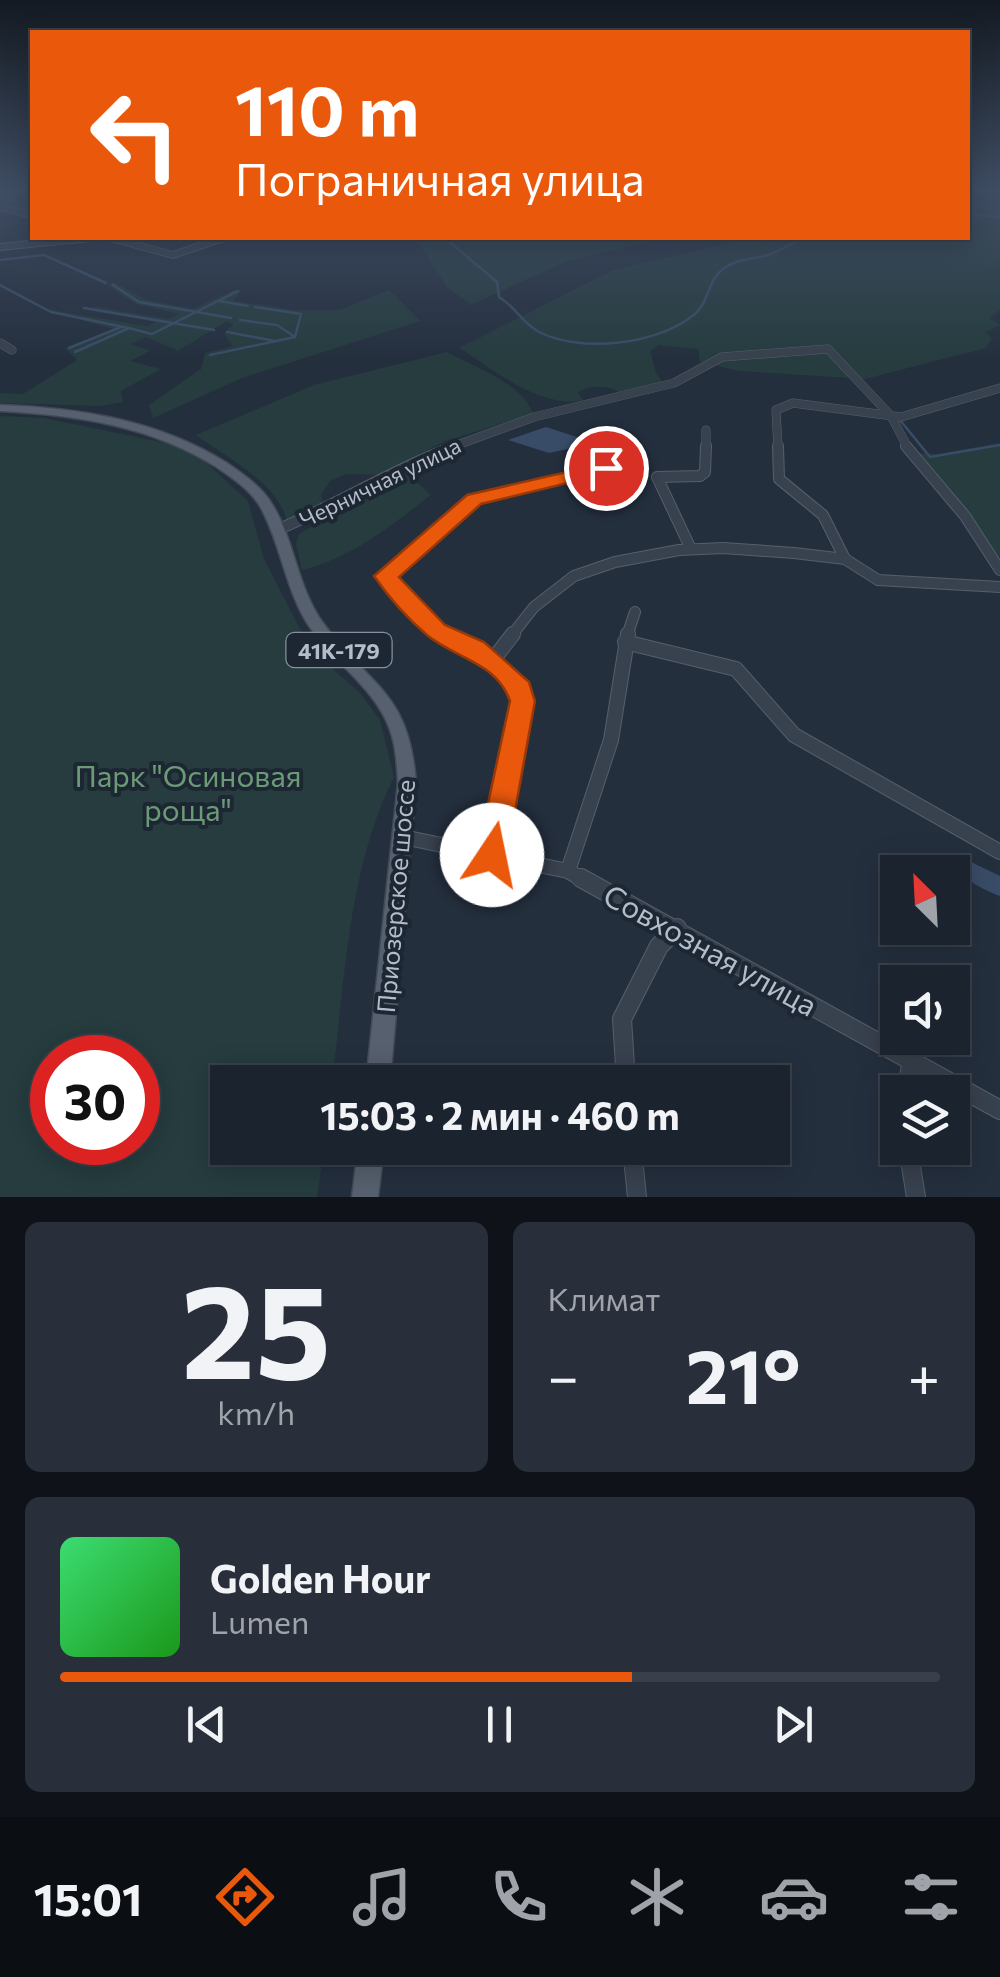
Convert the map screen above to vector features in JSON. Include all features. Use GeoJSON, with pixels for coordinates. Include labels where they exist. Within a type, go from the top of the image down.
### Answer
{"type":"FeatureCollection","features":[{"type":"Feature","properties":{"kind":"main road","name":"Приозерское шоссе"},"geometry":{"type":"LineString","coordinates":[[0,408],[138,424],[188,443],[260,496],[278,530],[292,578],[308,613],[324,636],[378,691],[402,735],[406,758],[403,837],[380,1065]]}},
{"type":"Feature","properties":{"kind":"main road"},"geometry":{"type":"LineString","coordinates":[[365,1197],[369,1165]]}},
{"type":"Feature","properties":{"kind":"street"},"geometry":{"type":"LineString","coordinates":[[147,248],[173,255],[194,248]]}},
{"type":"Feature","properties":{"kind":"street"},"geometry":{"type":"LineString","coordinates":[[0,342],[12,350]]}},
{"type":"Feature","properties":{"kind":"street","name":"Черничная улица"},"geometry":{"type":"LineString","coordinates":[[278,530],[338,504],[418,460],[534,417],[674,383],[722,357],[828,349],[891,416]]}},
{"type":"Feature","properties":{"kind":"street"},"geometry":{"type":"LineString","coordinates":[[845,560],[823,514],[780,478],[774,414],[778,407],[794,403],[906,416],[1000,388]]}},
{"type":"Feature","properties":{"kind":"street"},"geometry":{"type":"LineString","coordinates":[[891,416],[908,449],[965,516],[1000,570]]}},
{"type":"Feature","properties":{"kind":"street"},"geometry":{"type":"LineString","coordinates":[[691,549],[657,477],[700,476],[705,472],[706,430]]}},
{"type":"Feature","properties":{"kind":"street"},"geometry":{"type":"LineString","coordinates":[[492,855],[522,701],[516,682],[492,660],[437,631],[386,576],[474,500],[606,468]]}},
{"type":"Feature","properties":{"kind":"street"},"geometry":{"type":"LineString","coordinates":[[492,660],[534,607],[574,576],[616,562],[691,549],[760,549],[845,560],[878,580],[1000,587]]}},
{"type":"Feature","properties":{"kind":"street"},"geometry":{"type":"LineString","coordinates":[[568,871],[611,740],[625,642],[635,612]]}},
{"type":"Feature","properties":{"kind":"street"},"geometry":{"type":"LineString","coordinates":[[625,642],[736,669],[794,735],[1000,852]]}},
{"type":"Feature","properties":{"kind":"street","name":"Совхозная улица"},"geometry":{"type":"LineString","coordinates":[[403,837],[568,871],[1000,1110]]}},
{"type":"Feature","properties":{"kind":"street"},"geometry":{"type":"LineString","coordinates":[[625,1065],[622,1019],[659,946],[676,928]]}},
{"type":"Feature","properties":{"kind":"street"},"geometry":{"type":"LineString","coordinates":[[909,1075],[912,1061]]}},
{"type":"Feature","properties":{"kind":"street"},"geometry":{"type":"LineString","coordinates":[[634,1165],[638,1197]]}},
{"type":"Feature","properties":{"kind":"street"},"geometry":{"type":"LineString","coordinates":[[911,1165],[916,1197]]}},
{"type":"Feature","properties":{"kind":"green space"},"geometry":{"type":"Polygon","coordinates":[[[421,248],[624,248],[565,262],[471,305],[447,287],[421,248]]]}},
{"type":"Feature","properties":{"kind":"green space"},"geometry":{"type":"Polygon","coordinates":[[[708,248],[1000,248],[1000,310],[990,318],[1000,325],[985,332],[992,338],[986,348],[865,379],[739,371],[700,362],[698,349],[659,345],[650,351],[663,383],[619,392],[593,387],[578,393],[583,400],[567,401],[518,386],[459,348],[613,270],[708,248]]]}},
{"type":"Feature","properties":{"kind":"green space"},"geometry":{"type":"Polygon","coordinates":[[[113,282],[147,300],[193,309],[234,290],[241,291],[233,301],[294,310],[340,310],[389,290],[420,321],[242,378],[153,418],[149,405],[201,369],[205,353],[233,346],[224,334],[233,324],[227,321],[178,351],[146,337],[131,344],[150,351],[130,361],[161,369],[121,391],[123,402],[99,406],[0,403],[0,393],[23,394],[77,360],[65,348],[113,329],[40,308],[146,326],[156,322],[83,309],[96,307],[169,319],[179,314],[136,304],[108,285],[113,282]]]}},
{"type":"Feature","properties":{"kind":"green space"},"geometry":{"type":"Polygon","coordinates":[[[447,352],[509,385],[528,403],[533,414],[445,441],[380,475],[346,474],[330,481],[321,495],[324,506],[287,522],[282,508],[262,483],[196,435],[314,385],[447,352]]]}},
{"type":"Feature","properties":{"kind":"green space","name":"Парк \"Осиновая роща\""},"geometry":{"type":"Polygon","coordinates":[[[0,416],[44,418],[171,444],[196,453],[248,501],[264,559],[311,650],[360,693],[380,720],[394,777],[379,812],[358,887],[334,1065],[210,1065],[210,1165],[322,1165],[317,1197],[0,1197],[0,416]]]}},
{"type":"Feature","properties":{"kind":"green space"},"geometry":{"type":"Polygon","coordinates":[[[1000,443],[1000,558],[915,453],[937,454],[1000,443]]]}},
{"type":"Feature","properties":{"kind":"green space"},"geometry":{"type":"Polygon","coordinates":[[[405,472],[431,495],[355,549],[302,570],[296,544],[299,534],[405,472]]]}},
{"type":"Feature","properties":{"kind":"water"},"geometry":{"type":"Polygon","coordinates":[[[546,427],[586,440],[586,445],[549,453],[508,440],[546,427]]]}},
{"type":"Feature","properties":{"kind":"water"},"geometry":{"type":"Polygon","coordinates":[[[970,862],[1000,876],[1000,896],[986,890],[972,882],[970,862]]]}},
{"type":"Feature","properties":{"kind":"waterway"},"geometry":{"type":"LineString","coordinates":[[457,248],[497,282],[499,297],[533,328],[556,339],[597,344],[640,339],[679,325],[700,309],[723,269],[783,248]]}},
{"type":"Feature","properties":{"kind":"waterway"},"geometry":{"type":"LineString","coordinates":[[0,260],[44,255],[106,283]]}},
{"type":"Feature","properties":{"kind":"waterway"},"geometry":{"type":"LineString","coordinates":[[0,285],[51,312],[128,328]]}},
{"type":"Feature","properties":{"kind":"waterway"},"geometry":{"type":"LineString","coordinates":[[113,285],[139,302],[196,312]]}},
{"type":"Feature","properties":{"kind":"waterway"},"geometry":{"type":"LineString","coordinates":[[196,312],[238,291]]}},
{"type":"Feature","properties":{"kind":"waterway"},"geometry":{"type":"LineString","coordinates":[[219,301],[248,306]]}},
{"type":"Feature","properties":{"kind":"waterway"},"geometry":{"type":"LineString","coordinates":[[255,307],[301,314],[295,337]]}},
{"type":"Feature","properties":{"kind":"waterway"},"geometry":{"type":"LineString","coordinates":[[84,308],[174,323]]}},
{"type":"Feature","properties":{"kind":"waterway"},"geometry":{"type":"LineString","coordinates":[[174,323],[196,312]]}},
{"type":"Feature","properties":{"kind":"waterway"},"geometry":{"type":"LineString","coordinates":[[196,312],[231,318]]}},
{"type":"Feature","properties":{"kind":"waterway"},"geometry":{"type":"LineString","coordinates":[[240,320],[277,325],[295,337]]}},
{"type":"Feature","properties":{"kind":"waterway"},"geometry":{"type":"LineString","coordinates":[[75,352],[129,328],[152,334],[174,323]]}},
{"type":"Feature","properties":{"kind":"waterway"},"geometry":{"type":"LineString","coordinates":[[174,323],[214,330]]}},
{"type":"Feature","properties":{"kind":"waterway"},"geometry":{"type":"LineString","coordinates":[[69,348],[121,327]]}},
{"type":"Feature","properties":{"kind":"waterway"},"geometry":{"type":"LineString","coordinates":[[227,332],[275,341]]}},
{"type":"Feature","properties":{"kind":"waterway"},"geometry":{"type":"LineString","coordinates":[[210,355],[295,337]]}},
{"type":"Feature","properties":{"kind":"waterway"},"geometry":{"type":"LineString","coordinates":[[900,420],[930,457],[1000,445]]}},
{"type":"Feature","properties":{"kind":"route"},"geometry":{"type":"LineString","coordinates":[[492,855],[522,701],[516,682],[476,649],[437,631],[386,576],[474,500],[606,468]]}}]}
